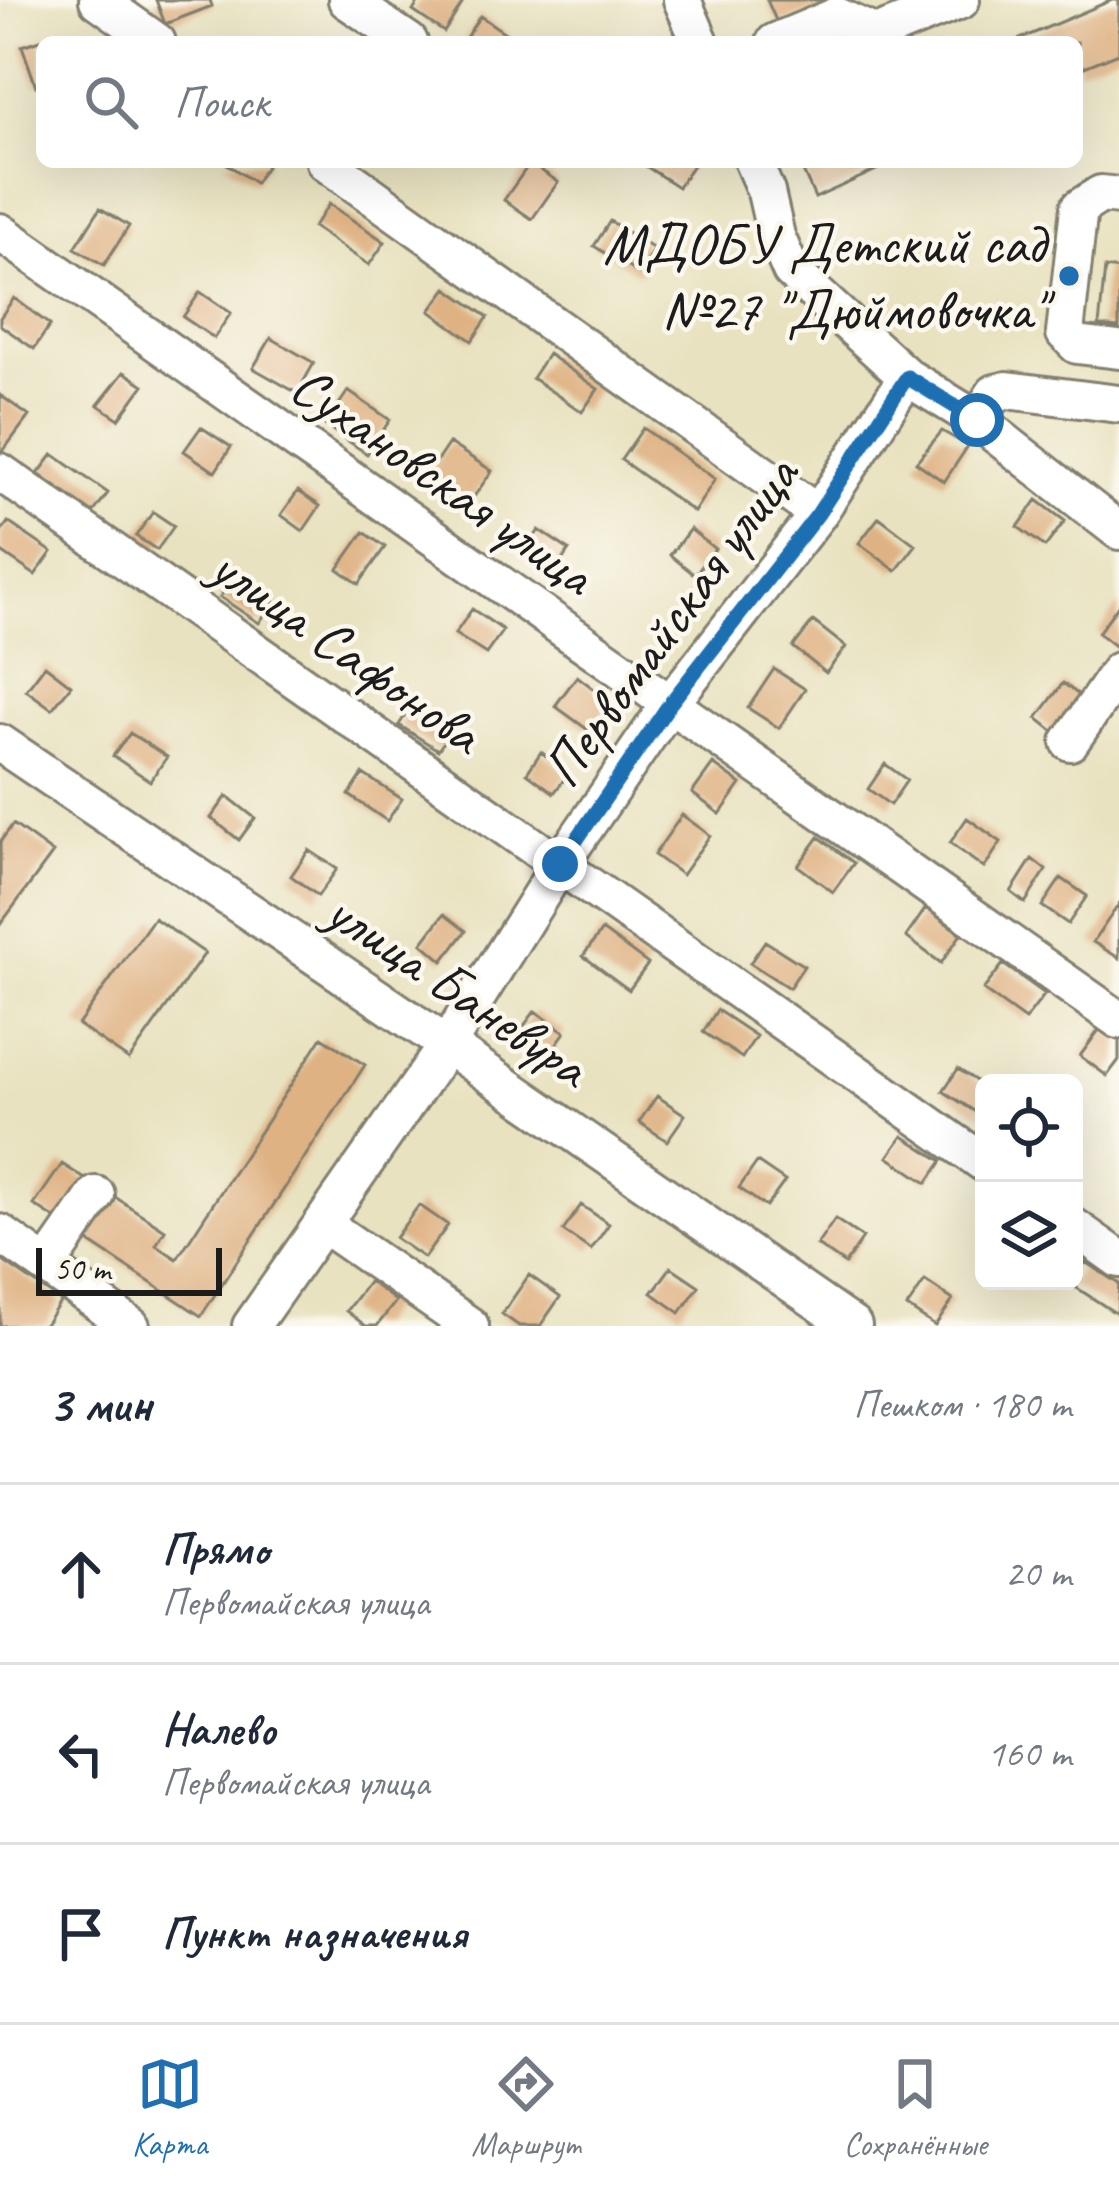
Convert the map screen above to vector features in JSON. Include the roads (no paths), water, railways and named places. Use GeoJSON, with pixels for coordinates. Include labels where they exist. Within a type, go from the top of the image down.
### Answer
{"type":"FeatureCollection","features":[{"type":"Feature","properties":{"kind":"street"},"geometry":{"type":"LineString","coordinates":[[98,0],[149,36]]}},
{"type":"Feature","properties":{"kind":"street"},"geometry":{"type":"LineString","coordinates":[[347,0],[400,36]]}},
{"type":"Feature","properties":{"kind":"street"},"geometry":{"type":"LineString","coordinates":[[682,0],[697,36]]}},
{"type":"Feature","properties":{"kind":"street"},"geometry":{"type":"LineString","coordinates":[[789,36],[837,16],[876,34],[961,0]]}},
{"type":"Feature","properties":{"kind":"street"},"geometry":{"type":"LineString","coordinates":[[333,168],[818,514]]}},
{"type":"Feature","properties":{"kind":"street"},"geometry":{"type":"LineString","coordinates":[[755,168],[790,271],[907,377],[977,420],[1119,531]]}},
{"type":"Feature","properties":{"kind":"street"},"geometry":{"type":"LineString","coordinates":[[1119,196],[1101,194],[1079,208],[1065,333],[1077,345],[1119,350]]}},
{"type":"Feature","properties":{"kind":"street","name":"Сухановская улица"},"geometry":{"type":"LineString","coordinates":[[0,232],[1119,1020]]}},
{"type":"Feature","properties":{"kind":"street","name":"Первомайская улица"},"geometry":{"type":"LineString","coordinates":[[251,1326],[447,1045],[560,864],[669,705],[818,514],[907,377]]}},
{"type":"Feature","properties":{"kind":"street"},"geometry":{"type":"LineString","coordinates":[[977,420],[995,393],[1006,390],[1119,404]]}},
{"type":"Feature","properties":{"kind":"street","name":"улица Сафонова"},"geometry":{"type":"LineString","coordinates":[[0,472],[975,1157]]}},
{"type":"Feature","properties":{"kind":"street"},"geometry":{"type":"LineString","coordinates":[[1070,742],[1119,671]]}},
{"type":"Feature","properties":{"kind":"street","name":"улица Баневура"},"geometry":{"type":"LineString","coordinates":[[0,743],[853,1326]]}},
{"type":"Feature","properties":{"kind":"street"},"geometry":{"type":"LineString","coordinates":[[47,1266],[96,1196]]}},
{"type":"Feature","properties":{"kind":"street"},"geometry":{"type":"LineString","coordinates":[[323,1223],[470,1326]]}},
{"type":"Feature","properties":{"kind":"street"},"geometry":{"type":"LineString","coordinates":[[0,1233],[131,1326]]}},
{"type":"Feature","properties":{"kind":"street"},"geometry":{"type":"LineString","coordinates":[[1083,1233],[1119,1259]]}},
{"type":"Feature","properties":{"kind":"place","name":"МДОБУ Детский сад №27 \"Дюймовочка\""},"geometry":{"type":"Point","coordinates":[1069,276]}}]}
